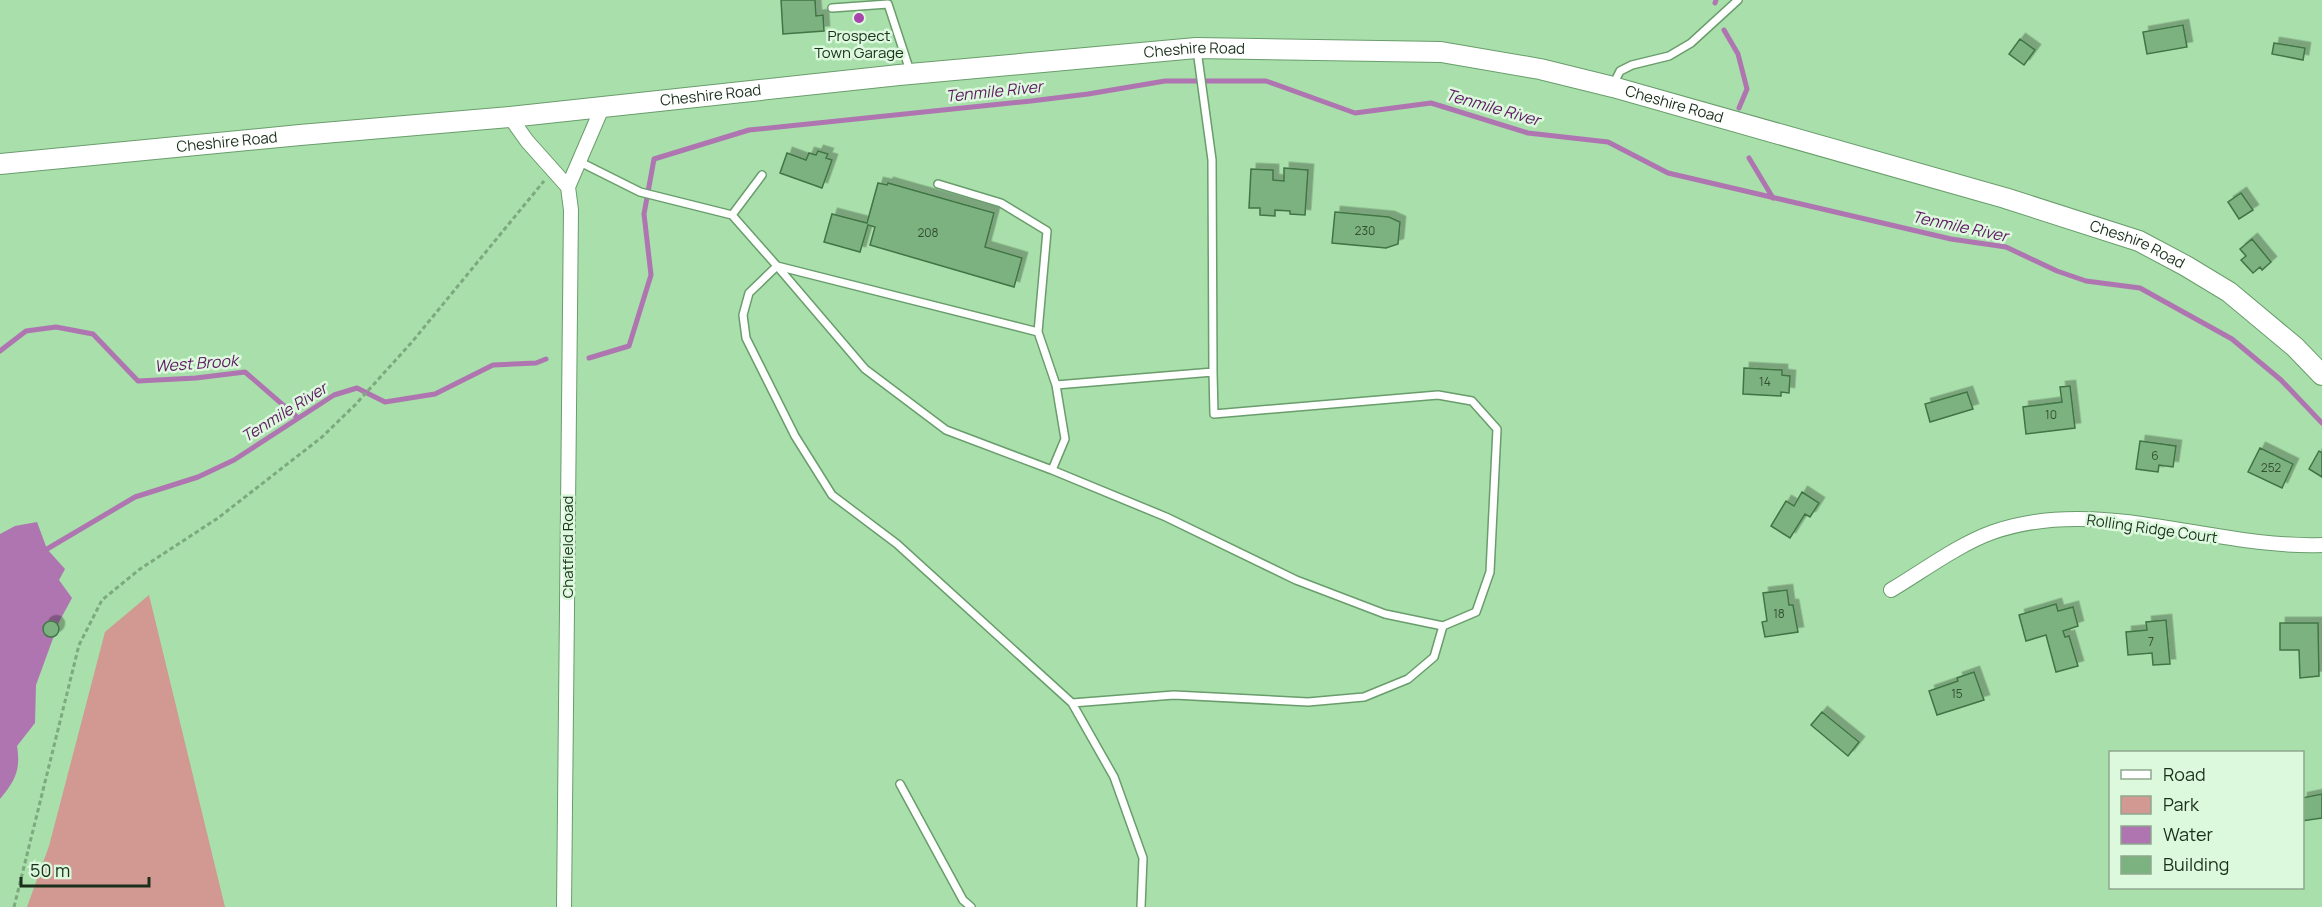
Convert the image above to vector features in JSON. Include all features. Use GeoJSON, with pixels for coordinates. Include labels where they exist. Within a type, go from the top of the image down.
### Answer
{"type":"FeatureCollection","features":[{"type":"Feature","properties":{"kind":"main road","name":"Cheshire Road"},"geometry":{"type":"LineString","coordinates":[[0,164],[510,117],[910,74],[1196,48],[1441,52],[1540,69],[1612,87],[1994,195],[2139,241],[2229,292],[2295,347],[2322,375]]}},
{"type":"Feature","properties":{"kind":"street","name":"Chatfield Road"},"geometry":{"type":"LineString","coordinates":[[564,907],[571,219],[568,187],[602,108]]}},
{"type":"Feature","properties":{"kind":"street"},"geometry":{"type":"LineString","coordinates":[[510,117],[527,141],[568,187]]}},
{"type":"Feature","properties":{"kind":"street","name":"Rolling Ridge Court"},"geometry":{"type":"LineString","coordinates":[[1891,591],[1993,532],[2038,521],[2083,518],[2159,527],[2232,540],[2292,546],[2322,545]]}},
{"type":"Feature","properties":{"kind":"lane"},"geometry":{"type":"LineString","coordinates":[[1612,87],[1620,71],[1632,64],[1669,56],[1691,43],[1738,0]]}},
{"type":"Feature","properties":{"kind":"lane"},"geometry":{"type":"LineString","coordinates":[[832,8],[888,4],[904,48],[910,74]]}},
{"type":"Feature","properties":{"kind":"lane"},"geometry":{"type":"LineString","coordinates":[[578,161],[640,192],[732,215],[865,369],[946,430],[1052,470],[1166,518],[1296,580],[1385,614],[1443,626],[1476,612],[1490,572],[1497,429],[1472,401],[1438,395],[1214,414],[1212,160],[1196,48]]}},
{"type":"Feature","properties":{"kind":"lane"},"geometry":{"type":"LineString","coordinates":[[732,215],[762,175]]}},
{"type":"Feature","properties":{"kind":"lane"},"geometry":{"type":"LineString","coordinates":[[938,184],[1001,203],[1047,231],[1038,332],[1056,385],[1065,439],[1052,470]]}},
{"type":"Feature","properties":{"kind":"lane"},"geometry":{"type":"LineString","coordinates":[[777,266],[1038,332]]}},
{"type":"Feature","properties":{"kind":"lane"},"geometry":{"type":"LineString","coordinates":[[777,266],[749,293],[743,315],[746,338],[795,436],[832,495],[897,544],[1072,703],[1114,777],[1143,858],[1142,907]]}},
{"type":"Feature","properties":{"kind":"lane"},"geometry":{"type":"LineString","coordinates":[[1056,385],[1213,372]]}},
{"type":"Feature","properties":{"kind":"lane"},"geometry":{"type":"LineString","coordinates":[[1072,703],[1174,695],[1308,702],[1364,697],[1408,679],[1434,657],[1443,626]]}},
{"type":"Feature","properties":{"kind":"lane"},"geometry":{"type":"LineString","coordinates":[[900,784],[963,900],[971,907]]}},
{"type":"Feature","properties":{"kind":"path"},"geometry":{"type":"LineString","coordinates":[[14,907],[79,645],[102,600],[140,569],[218,518],[322,437],[355,405],[412,342],[554,169]]}},
{"type":"Feature","properties":{"kind":"green space"},"geometry":{"type":"Polygon","coordinates":[[[149,595],[225,907],[27,907],[49,846],[105,632],[149,595]]]}},
{"type":"Feature","properties":{"kind":"water"},"geometry":{"type":"Polygon","coordinates":[[[37,522],[47,549],[65,569],[59,580],[72,598],[59,622],[36,685],[35,723],[17,746],[16,775],[0,799],[0,534],[15,526],[37,522]]]}},
{"type":"Feature","properties":{"kind":"building"},"geometry":{"type":"Polygon","coordinates":[[[781,0],[815,0],[816,16],[823,15],[824,31],[783,34],[781,0]]]}},
{"type":"Feature","properties":{"kind":"building"},"geometry":{"type":"Polygon","coordinates":[[[2183,25],[2187,47],[2147,54],[2143,32],[2183,25]]]}},
{"type":"Feature","properties":{"kind":"building"},"geometry":{"type":"Polygon","coordinates":[[[2020,39],[2035,50],[2024,65],[2009,54],[2020,39]]]}},
{"type":"Feature","properties":{"kind":"building"},"geometry":{"type":"Polygon","coordinates":[[[2274,43],[2305,48],[2303,60],[2272,54],[2274,43]]]}},
{"type":"Feature","properties":{"kind":"building"},"geometry":{"type":"Polygon","coordinates":[[[818,151],[828,154],[826,158],[832,160],[822,188],[780,173],[787,153],[806,160],[809,153],[816,155],[818,151]]]}},
{"type":"Feature","properties":{"kind":"building"},"geometry":{"type":"Polygon","coordinates":[[[1284,168],[1308,170],[1305,215],[1275,210],[1275,216],[1260,215],[1260,208],[1249,208],[1251,169],[1273,170],[1273,180],[1284,181],[1284,168]]]}},
{"type":"Feature","properties":{"kind":"building"},"geometry":{"type":"Polygon","coordinates":[[[878,183],[887,185],[888,183],[994,213],[985,247],[1022,258],[1014,287],[870,245],[875,227],[868,225],[860,252],[824,242],[832,214],[867,223],[878,183]]]}},
{"type":"Feature","properties":{"kind":"building"},"geometry":{"type":"Polygon","coordinates":[[[2241,193],[2253,210],[2239,219],[2228,202],[2241,193]]]}},
{"type":"Feature","properties":{"kind":"building"},"geometry":{"type":"Polygon","coordinates":[[[1335,212],[1389,217],[1400,222],[1398,244],[1386,248],[1332,243],[1335,212]]]}},
{"type":"Feature","properties":{"kind":"building"},"geometry":{"type":"Polygon","coordinates":[[[2252,239],[2271,262],[2262,270],[2260,267],[2253,273],[2241,260],[2246,256],[2240,249],[2252,239]]]}},
{"type":"Feature","properties":{"kind":"building"},"geometry":{"type":"Polygon","coordinates":[[[1744,368],[1782,370],[1782,375],[1790,376],[1789,393],[1781,392],[1781,396],[1743,394],[1744,368]]]}},
{"type":"Feature","properties":{"kind":"building"},"geometry":{"type":"Polygon","coordinates":[[[2070,386],[2075,428],[2026,434],[2023,407],[2062,402],[2060,387],[2070,386]]]}},
{"type":"Feature","properties":{"kind":"building"},"geometry":{"type":"Polygon","coordinates":[[[1967,392],[1973,409],[1930,422],[1925,404],[1967,392]]]}},
{"type":"Feature","properties":{"kind":"building"},"geometry":{"type":"Polygon","coordinates":[[[2140,441],[2176,446],[2173,467],[2159,465],[2158,472],[2136,469],[2140,441]]]}},
{"type":"Feature","properties":{"kind":"building"},"geometry":{"type":"Polygon","coordinates":[[[2260,448],[2293,464],[2282,488],[2248,472],[2260,448]]]}},
{"type":"Feature","properties":{"kind":"building"},"geometry":{"type":"Polygon","coordinates":[[[2319,451],[2322,453],[2322,477],[2309,469],[2319,451]]]}},
{"type":"Feature","properties":{"kind":"building"},"geometry":{"type":"Polygon","coordinates":[[[1802,492],[1819,503],[1810,517],[1805,514],[1790,538],[1771,526],[1786,501],[1794,506],[1802,492]]]}},
{"type":"Feature","properties":{"kind":"building"},"geometry":{"type":"Polygon","coordinates":[[[1787,590],[1789,605],[1793,605],[1798,632],[1765,637],[1762,622],[1767,621],[1763,593],[1787,590]]]}},
{"type":"Feature","properties":{"kind":"building"},"geometry":{"type":"Polygon","coordinates":[[[2056,604],[2058,611],[2073,607],[2078,626],[2063,631],[2065,637],[2069,636],[2078,666],[2056,672],[2046,635],[2026,641],[2019,615],[2056,604]]]}},
{"type":"Feature","properties":{"kind":"building"},"geometry":{"type":"Polygon","coordinates":[[[2166,620],[2170,664],[2153,665],[2152,653],[2128,655],[2126,632],[2147,630],[2146,622],[2166,620]]]}},
{"type":"Feature","properties":{"kind":"building"},"geometry":{"type":"Polygon","coordinates":[[[48,621],[54,621],[59,629],[57,635],[48,637],[43,632],[43,626],[48,621]]]}},
{"type":"Feature","properties":{"kind":"building"},"geometry":{"type":"Polygon","coordinates":[[[2280,623],[2318,623],[2319,676],[2300,678],[2299,650],[2280,650],[2280,623]]]}},
{"type":"Feature","properties":{"kind":"building"},"geometry":{"type":"Polygon","coordinates":[[[1974,672],[1984,700],[1937,715],[1929,691],[1958,681],[1957,678],[1974,672]]]}},
{"type":"Feature","properties":{"kind":"building"},"geometry":{"type":"Polygon","coordinates":[[[1822,712],[1859,742],[1848,756],[1811,725],[1822,712]]]}},
{"type":"Feature","properties":{"kind":"building"},"geometry":{"type":"Polygon","coordinates":[[[2322,794],[2322,818],[2304,821],[2304,798],[2322,794]]]}},
{"type":"Feature","properties":{"kind":"waterway"},"geometry":{"type":"LineString","coordinates":[[1724,30],[1738,54],[1747,89],[1739,108]]}},
{"type":"Feature","properties":{"kind":"waterway","name":"Tenmile River"},"geometry":{"type":"LineString","coordinates":[[589,358],[629,346],[651,275],[644,214],[654,159],[749,130],[1031,101],[1165,81],[1266,81],[1355,113],[1431,103],[1528,133],[1608,142],[1668,173],[1951,239],[2006,247],[2057,271],[2086,281],[2140,288],[2232,339],[2281,380],[2322,423]]}},
{"type":"Feature","properties":{"kind":"waterway"},"geometry":{"type":"LineString","coordinates":[[1749,158],[1773,198]]}},
{"type":"Feature","properties":{"kind":"waterway","name":"West Brook"},"geometry":{"type":"LineString","coordinates":[[0,351],[26,331],[56,327],[93,334],[138,381],[196,378],[245,372],[298,418]]}},
{"type":"Feature","properties":{"kind":"waterway","name":"Tenmile River"},"geometry":{"type":"LineString","coordinates":[[44,552],[135,497],[198,477],[234,460],[334,395],[357,388],[385,402],[435,394],[493,365],[536,363],[546,359]]}},
{"type":"Feature","properties":{"kind":"place","name":"Prospect Town Garage"},"geometry":{"type":"Point","coordinates":[859,18]}}]}
